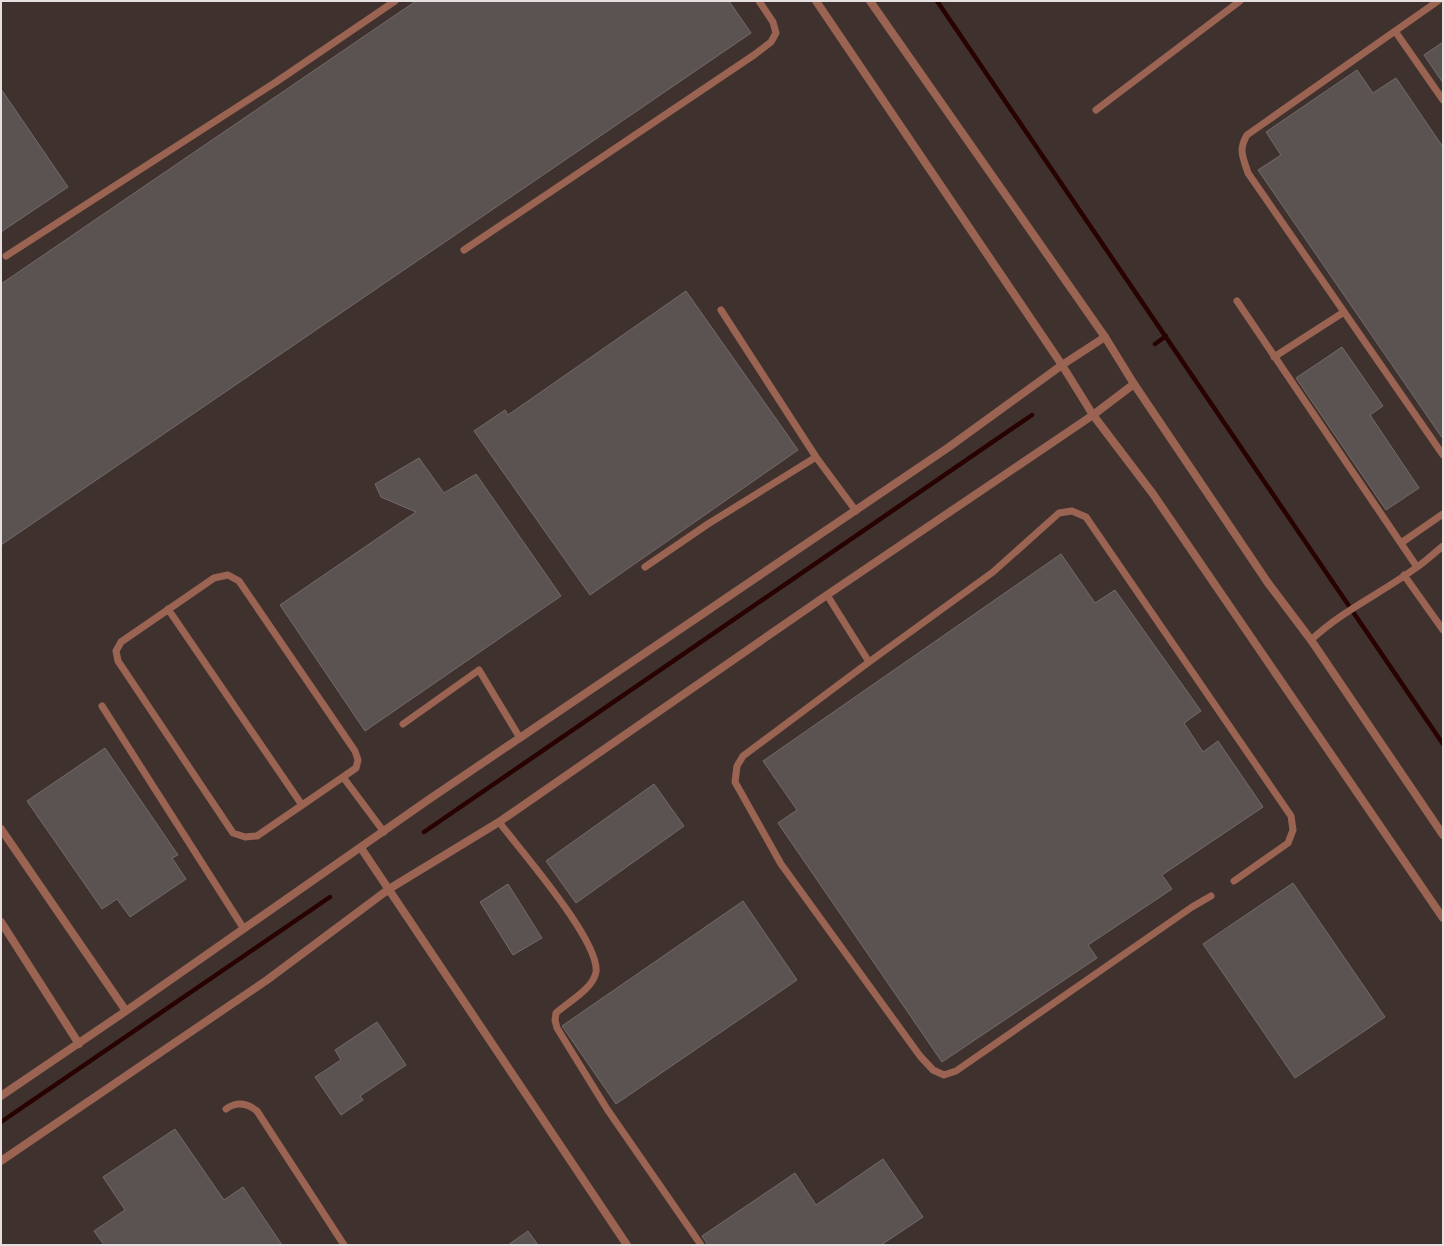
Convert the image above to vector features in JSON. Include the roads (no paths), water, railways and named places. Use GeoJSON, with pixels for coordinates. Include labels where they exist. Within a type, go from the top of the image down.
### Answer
{"type":"FeatureCollection","features":[{"type":"Feature","properties":{"kind":"street"},"geometry":{"type":"LineString","coordinates":[[816,1],[1062,365],[1093,414],[1153,494],[1443,918]]}},
{"type":"Feature","properties":{"kind":"street"},"geometry":{"type":"LineString","coordinates":[[870,1],[1105,337],[1134,384],[1268,583],[1311,640],[1443,835]]}},
{"type":"Feature","properties":{"kind":"street"},"geometry":{"type":"LineString","coordinates":[[1,1096],[79,1044],[520,738],[949,447],[1062,365],[1105,337]]}},
{"type":"Feature","properties":{"kind":"street"},"geometry":{"type":"LineString","coordinates":[[1,1161],[267,980],[389,889],[499,822],[827,595],[1093,414],[1134,384]]}},
{"type":"Feature","properties":{"kind":"street"},"geometry":{"type":"LineString","coordinates":[[1,829],[126,1011]]}},
{"type":"Feature","properties":{"kind":"street"},"geometry":{"type":"LineString","coordinates":[[361,848],[627,1245]]}},
{"type":"Feature","properties":{"kind":"street"},"geometry":{"type":"LineString","coordinates":[[1,922],[79,1044]]}},
{"type":"Feature","properties":{"kind":"lane"},"geometry":{"type":"LineString","coordinates":[[6,256],[276,82],[395,1]]}},
{"type":"Feature","properties":{"kind":"lane"},"geometry":{"type":"LineString","coordinates":[[464,250],[754,55],[771,42],[776,33],[773,22],[759,1]]}},
{"type":"Feature","properties":{"kind":"lane"},"geometry":{"type":"LineString","coordinates":[[1096,110],[1240,1]]}},
{"type":"Feature","properties":{"kind":"lane"},"geometry":{"type":"LineString","coordinates":[[1438,1],[1246,135],[1241,145],[1242,156],[1248,173],[1443,455]]}},
{"type":"Feature","properties":{"kind":"lane"},"geometry":{"type":"LineString","coordinates":[[1395,31],[1443,100]]}},
{"type":"Feature","properties":{"kind":"lane"},"geometry":{"type":"LineString","coordinates":[[1237,301],[1416,567]]}},
{"type":"Feature","properties":{"kind":"lane"},"geometry":{"type":"LineString","coordinates":[[722,310],[816,457],[856,510]]}},
{"type":"Feature","properties":{"kind":"lane"},"geometry":{"type":"LineString","coordinates":[[1274,357],[1344,312]]}},
{"type":"Feature","properties":{"kind":"lane"},"geometry":{"type":"LineString","coordinates":[[645,567],[708,524],[816,457]]}},
{"type":"Feature","properties":{"kind":"lane"},"geometry":{"type":"LineString","coordinates":[[1211,896],[1192,907],[956,1071],[944,1075],[933,1070],[920,1056],[781,864],[735,782],[737,766],[743,756],[993,572],[1059,513],[1072,511],[1086,516],[1291,816],[1293,830],[1288,843],[1234,881]]}},
{"type":"Feature","properties":{"kind":"lane"},"geometry":{"type":"LineString","coordinates":[[1401,543],[1443,514]]}},
{"type":"Feature","properties":{"kind":"lane"},"geometry":{"type":"LineString","coordinates":[[1311,640],[1326,626],[1416,567],[1443,546]]}},
{"type":"Feature","properties":{"kind":"lane"},"geometry":{"type":"LineString","coordinates":[[228,575],[239,581],[355,751],[358,760],[356,768],[257,836],[245,837],[233,833],[118,661],[116,651],[121,642],[168,610],[214,578],[228,575]]}},
{"type":"Feature","properties":{"kind":"lane"},"geometry":{"type":"LineString","coordinates":[[1404,575],[1443,630]]}},
{"type":"Feature","properties":{"kind":"lane"},"geometry":{"type":"LineString","coordinates":[[827,595],[869,662]]}},
{"type":"Feature","properties":{"kind":"lane"},"geometry":{"type":"LineString","coordinates":[[168,610],[302,805]]}},
{"type":"Feature","properties":{"kind":"lane"},"geometry":{"type":"LineString","coordinates":[[404,724],[479,670],[520,738]]}},
{"type":"Feature","properties":{"kind":"lane"},"geometry":{"type":"LineString","coordinates":[[102,706],[244,929]]}},
{"type":"Feature","properties":{"kind":"lane"},"geometry":{"type":"LineString","coordinates":[[343,777],[384,832]]}},
{"type":"Feature","properties":{"kind":"lane"},"geometry":{"type":"LineString","coordinates":[[499,822],[576,922],[596,960],[596,973],[585,991],[556,1013],[554,1020],[557,1028],[607,1109],[701,1245]]}},
{"type":"Feature","properties":{"kind":"lane"},"geometry":{"type":"LineString","coordinates":[[226,1109],[234,1104],[249,1105],[257,1111],[344,1245]]}},
{"type":"Feature","properties":{"kind":"waterway"},"geometry":{"type":"LineString","coordinates":[[937,1],[1443,744]]}},
{"type":"Feature","properties":{"kind":"waterway"},"geometry":{"type":"LineString","coordinates":[[1155,344],[1166,336]]}},
{"type":"Feature","properties":{"kind":"waterway"},"geometry":{"type":"LineString","coordinates":[[424,832],[1032,415]]}},
{"type":"Feature","properties":{"kind":"waterway"},"geometry":{"type":"LineString","coordinates":[[1,1122],[330,897]]}}]}
